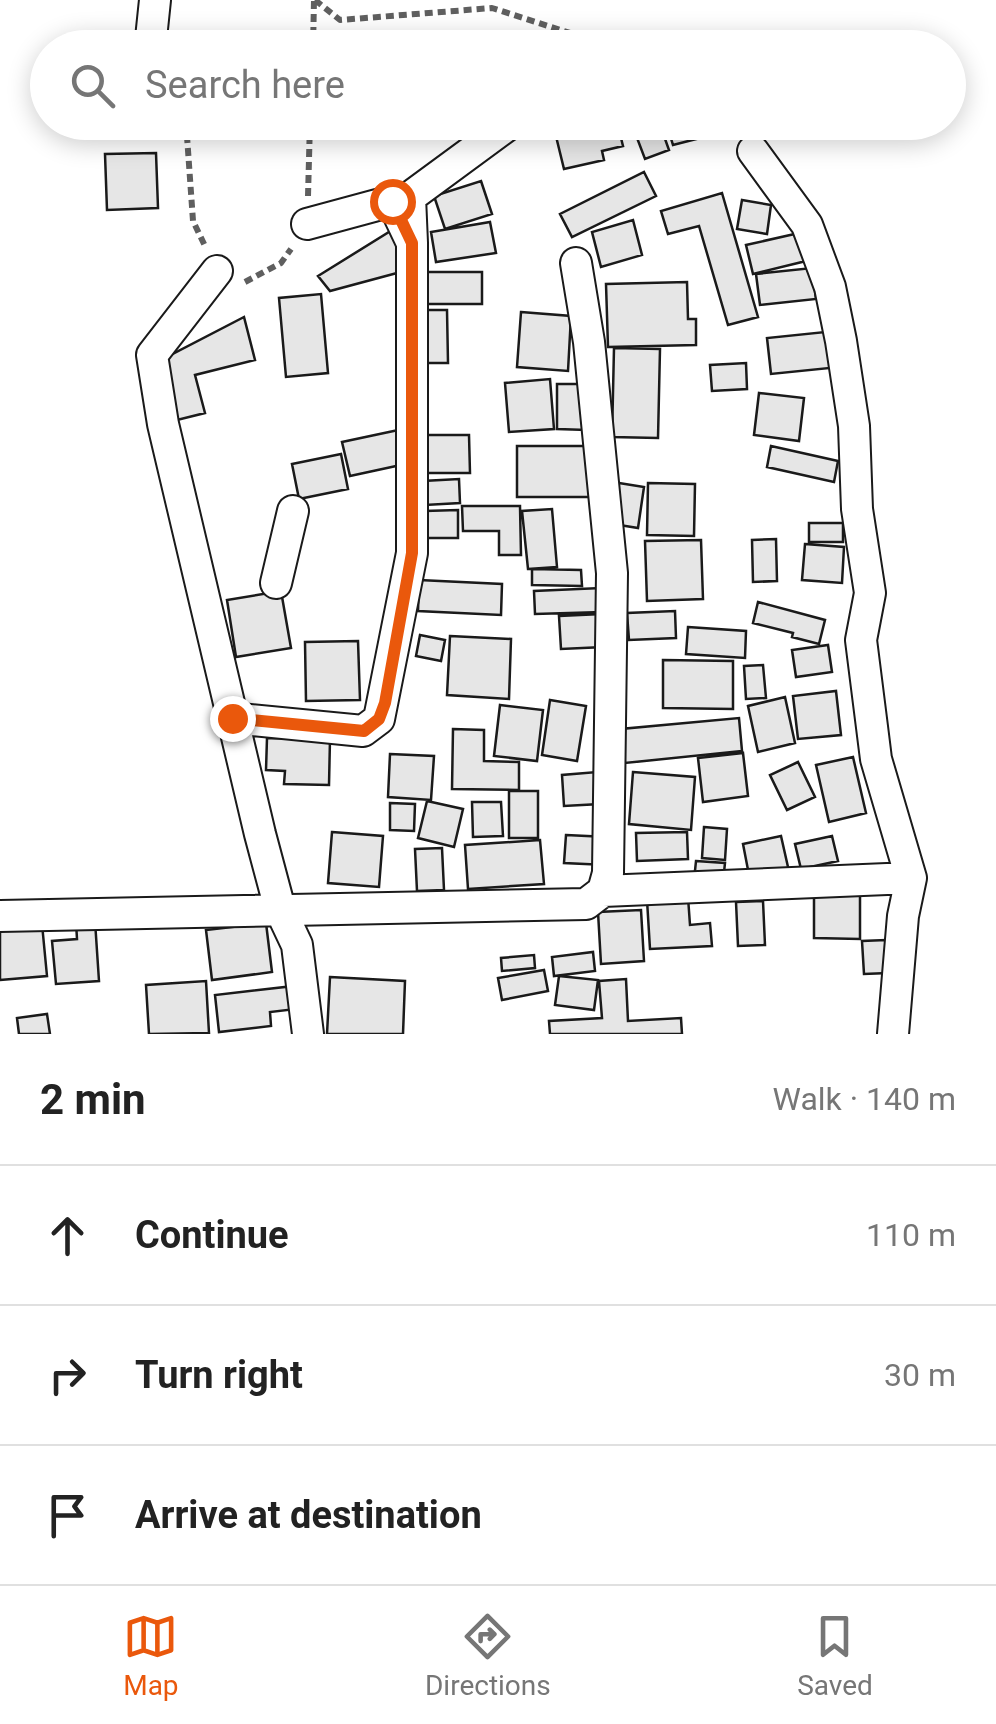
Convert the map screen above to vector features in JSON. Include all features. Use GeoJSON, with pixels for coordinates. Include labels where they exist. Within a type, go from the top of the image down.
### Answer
{"type":"FeatureCollection","features":[{"type":"Feature","properties":{"kind":"street"},"geometry":{"type":"LineString","coordinates":[[152,30],[155,0]]}},
{"type":"Feature","properties":{"kind":"street"},"geometry":{"type":"LineString","coordinates":[[232,718],[364,731],[379,719],[412,553],[410,197],[488,140]]}},
{"type":"Feature","properties":{"kind":"street"},"geometry":{"type":"LineString","coordinates":[[754,151],[807,225],[830,287],[854,426],[857,509],[870,593],[861,640],[874,743],[911,878],[893,1034]]}},
{"type":"Feature","properties":{"kind":"street"},"geometry":{"type":"LineString","coordinates":[[307,224],[392,201],[412,243]]}},
{"type":"Feature","properties":{"kind":"street"},"geometry":{"type":"LineString","coordinates":[[576,263],[589,342],[612,574],[608,873],[603,891]]}},
{"type":"Feature","properties":{"kind":"street"},"geometry":{"type":"LineString","coordinates":[[217,271],[152,356],[232,718],[280,909],[297,945],[308,1034]]}},
{"type":"Feature","properties":{"kind":"street"},"geometry":{"type":"LineString","coordinates":[[276,583],[293,512]]}},
{"type":"Feature","properties":{"kind":"street"},"geometry":{"type":"LineString","coordinates":[[0,916],[586,904],[603,891],[911,878]]}},
{"type":"Feature","properties":{"kind":"path"},"geometry":{"type":"LineString","coordinates":[[313,30],[314,0]]}},
{"type":"Feature","properties":{"kind":"path"},"geometry":{"type":"LineString","coordinates":[[314,0],[340,20],[492,8],[560,30]]}},
{"type":"Feature","properties":{"kind":"path"},"geometry":{"type":"LineString","coordinates":[[187,140],[193,222],[217,271],[242,284],[281,263],[307,224],[309,140]]}},
{"type":"Feature","properties":{"kind":"building"},"geometry":{"type":"Polygon","coordinates":[[[557,140],[622,140],[623,146],[602,151],[604,160],[564,169],[557,140]]]}},
{"type":"Feature","properties":{"kind":"building"},"geometry":{"type":"Polygon","coordinates":[[[638,140],[665,140],[669,150],[645,159],[638,140]]]}},
{"type":"Feature","properties":{"kind":"building"},"geometry":{"type":"Polygon","coordinates":[[[156,153],[158,208],[107,210],[105,154],[156,153]]]}},
{"type":"Feature","properties":{"kind":"building"},"geometry":{"type":"Polygon","coordinates":[[[644,172],[656,196],[572,237],[560,214],[644,172]]]}},
{"type":"Feature","properties":{"kind":"building"},"geometry":{"type":"Polygon","coordinates":[[[481,181],[492,214],[445,229],[434,196],[481,181]]]}},
{"type":"Feature","properties":{"kind":"building"},"geometry":{"type":"Polygon","coordinates":[[[722,193],[758,317],[728,325],[699,226],[668,234],[661,211],[722,193]]]}},
{"type":"Feature","properties":{"kind":"building"},"geometry":{"type":"Polygon","coordinates":[[[742,200],[771,205],[767,234],[737,229],[742,200]]]}},
{"type":"Feature","properties":{"kind":"building"},"geometry":{"type":"Polygon","coordinates":[[[633,220],[642,255],[601,267],[592,232],[633,220]]]}},
{"type":"Feature","properties":{"kind":"building"},"geometry":{"type":"Polygon","coordinates":[[[490,222],[496,253],[436,262],[431,232],[490,222]]]}},
{"type":"Feature","properties":{"kind":"building"},"geometry":{"type":"Polygon","coordinates":[[[397,227],[397,273],[330,291],[318,276],[397,227]]]}},
{"type":"Feature","properties":{"kind":"building"},"geometry":{"type":"Polygon","coordinates":[[[799,233],[806,261],[753,274],[746,245],[799,233]]]}},
{"type":"Feature","properties":{"kind":"building"},"geometry":{"type":"Polygon","coordinates":[[[812,268],[816,299],[760,305],[756,274],[812,268]]]}},
{"type":"Feature","properties":{"kind":"building"},"geometry":{"type":"Polygon","coordinates":[[[424,272],[482,272],[482,304],[424,304],[424,272]]]}},
{"type":"Feature","properties":{"kind":"building"},"geometry":{"type":"Polygon","coordinates":[[[687,282],[688,319],[696,319],[696,345],[608,347],[606,284],[687,282]]]}},
{"type":"Feature","properties":{"kind":"building"},"geometry":{"type":"Polygon","coordinates":[[[321,294],[328,373],[286,377],[279,298],[321,294]]]}},
{"type":"Feature","properties":{"kind":"building"},"geometry":{"type":"Polygon","coordinates":[[[419,310],[447,310],[448,363],[419,363],[419,310]]]}},
{"type":"Feature","properties":{"kind":"building"},"geometry":{"type":"Polygon","coordinates":[[[521,312],[571,316],[568,371],[517,367],[521,312]]]}},
{"type":"Feature","properties":{"kind":"building"},"geometry":{"type":"Polygon","coordinates":[[[244,317],[255,360],[195,375],[205,413],[173,421],[165,358],[244,317]]]}},
{"type":"Feature","properties":{"kind":"building"},"geometry":{"type":"Polygon","coordinates":[[[825,332],[830,368],[771,374],[767,338],[825,332]]]}},
{"type":"Feature","properties":{"kind":"building"},"geometry":{"type":"Polygon","coordinates":[[[614,348],[660,349],[658,438],[612,437],[614,348]]]}},
{"type":"Feature","properties":{"kind":"building"},"geometry":{"type":"Polygon","coordinates":[[[746,363],[747,389],[712,391],[710,365],[746,363]]]}},
{"type":"Feature","properties":{"kind":"building"},"geometry":{"type":"Polygon","coordinates":[[[550,379],[554,429],[509,432],[505,383],[550,379]]]}},
{"type":"Feature","properties":{"kind":"building"},"geometry":{"type":"Polygon","coordinates":[[[557,384],[587,384],[587,430],[557,429],[557,384]]]}},
{"type":"Feature","properties":{"kind":"building"},"geometry":{"type":"Polygon","coordinates":[[[759,393],[804,398],[799,441],[754,435],[759,393]]]}},
{"type":"Feature","properties":{"kind":"building"},"geometry":{"type":"Polygon","coordinates":[[[403,429],[410,463],[350,476],[342,442],[403,429]]]}},
{"type":"Feature","properties":{"kind":"building"},"geometry":{"type":"Polygon","coordinates":[[[427,435],[469,435],[470,473],[427,473],[427,435]]]}},
{"type":"Feature","properties":{"kind":"building"},"geometry":{"type":"Polygon","coordinates":[[[517,446],[595,446],[594,497],[517,497],[517,446]]]}},
{"type":"Feature","properties":{"kind":"building"},"geometry":{"type":"Polygon","coordinates":[[[771,446],[838,461],[834,482],[767,467],[771,446]]]}},
{"type":"Feature","properties":{"kind":"building"},"geometry":{"type":"Polygon","coordinates":[[[341,454],[348,489],[299,499],[292,464],[341,454]]]}},
{"type":"Feature","properties":{"kind":"building"},"geometry":{"type":"Polygon","coordinates":[[[459,479],[460,503],[425,505],[423,481],[459,479]]]}},
{"type":"Feature","properties":{"kind":"building"},"geometry":{"type":"Polygon","coordinates":[[[619,483],[644,487],[638,528],[613,524],[619,483]]]}},
{"type":"Feature","properties":{"kind":"building"},"geometry":{"type":"Polygon","coordinates":[[[648,483],[695,484],[694,536],[647,535],[648,483]]]}},
{"type":"Feature","properties":{"kind":"building"},"geometry":{"type":"Polygon","coordinates":[[[462,506],[520,506],[521,555],[499,555],[499,531],[463,531],[462,506]]]}},
{"type":"Feature","properties":{"kind":"building"},"geometry":{"type":"Polygon","coordinates":[[[552,509],[557,567],[528,569],[522,511],[552,509]]]}},
{"type":"Feature","properties":{"kind":"building"},"geometry":{"type":"Polygon","coordinates":[[[458,510],[458,538],[425,538],[425,511],[458,510]]]}},
{"type":"Feature","properties":{"kind":"building"},"geometry":{"type":"Polygon","coordinates":[[[809,523],[843,523],[843,542],[809,542],[809,523]]]}},
{"type":"Feature","properties":{"kind":"building"},"geometry":{"type":"Polygon","coordinates":[[[776,539],[777,581],[753,582],[752,540],[776,539]]]}},
{"type":"Feature","properties":{"kind":"building"},"geometry":{"type":"Polygon","coordinates":[[[701,540],[703,599],[647,601],[645,541],[701,540]]]}},
{"type":"Feature","properties":{"kind":"building"},"geometry":{"type":"Polygon","coordinates":[[[805,544],[844,547],[842,583],[802,580],[805,544]]]}},
{"type":"Feature","properties":{"kind":"building"},"geometry":{"type":"Polygon","coordinates":[[[532,569],[581,570],[582,586],[532,585],[532,569]]]}},
{"type":"Feature","properties":{"kind":"building"},"geometry":{"type":"Polygon","coordinates":[[[419,580],[502,584],[501,615],[418,611],[419,580]]]}},
{"type":"Feature","properties":{"kind":"building"},"geometry":{"type":"Polygon","coordinates":[[[601,588],[603,612],[535,614],[534,591],[601,588]]]}},
{"type":"Feature","properties":{"kind":"building"},"geometry":{"type":"Polygon","coordinates":[[[281,591],[291,648],[236,657],[227,600],[281,591]]]}},
{"type":"Feature","properties":{"kind":"building"},"geometry":{"type":"Polygon","coordinates":[[[758,602],[825,620],[819,644],[753,623],[758,602]]]}},
{"type":"Feature","properties":{"kind":"building"},"geometry":{"type":"Polygon","coordinates":[[[675,611],[676,638],[629,640],[627,613],[675,611]]]}},
{"type":"Feature","properties":{"kind":"building"},"geometry":{"type":"Polygon","coordinates":[[[602,614],[604,647],[561,649],[559,616],[602,614]]]}},
{"type":"Feature","properties":{"kind":"building"},"geometry":{"type":"Polygon","coordinates":[[[688,627],[746,631],[745,658],[686,654],[688,627]]]}},
{"type":"Feature","properties":{"kind":"building"},"geometry":{"type":"Polygon","coordinates":[[[420,635],[445,640],[441,661],[416,656],[420,635]]]}},
{"type":"Feature","properties":{"kind":"building"},"geometry":{"type":"Polygon","coordinates":[[[450,636],[511,639],[509,699],[447,695],[450,636]]]}},
{"type":"Feature","properties":{"kind":"building"},"geometry":{"type":"Polygon","coordinates":[[[358,641],[360,700],[306,701],[305,642],[358,641]]]}},
{"type":"Feature","properties":{"kind":"building"},"geometry":{"type":"Polygon","coordinates":[[[828,645],[832,672],[796,677],[792,650],[828,645]]]}},
{"type":"Feature","properties":{"kind":"building"},"geometry":{"type":"Polygon","coordinates":[[[663,660],[733,661],[733,709],[663,708],[663,660]]]}},
{"type":"Feature","properties":{"kind":"building"},"geometry":{"type":"Polygon","coordinates":[[[763,665],[766,698],[746,699],[744,666],[763,665]]]}},
{"type":"Feature","properties":{"kind":"building"},"geometry":{"type":"Polygon","coordinates":[[[836,691],[841,735],[798,739],[793,696],[836,691]]]}},
{"type":"Feature","properties":{"kind":"building"},"geometry":{"type":"Polygon","coordinates":[[[785,697],[795,743],[758,752],[748,706],[785,697]]]}},
{"type":"Feature","properties":{"kind":"building"},"geometry":{"type":"Polygon","coordinates":[[[550,700],[586,706],[577,761],[542,755],[550,700]]]}},
{"type":"Feature","properties":{"kind":"building"},"geometry":{"type":"Polygon","coordinates":[[[500,705],[543,710],[537,761],[494,756],[500,705]]]}},
{"type":"Feature","properties":{"kind":"building"},"geometry":{"type":"Polygon","coordinates":[[[739,718],[742,751],[625,763],[621,729],[739,718]]]}},
{"type":"Feature","properties":{"kind":"building"},"geometry":{"type":"Polygon","coordinates":[[[453,729],[484,730],[484,761],[519,762],[519,790],[452,789],[453,729]]]}},
{"type":"Feature","properties":{"kind":"building"},"geometry":{"type":"Polygon","coordinates":[[[267,738],[330,739],[329,785],[284,784],[285,771],[266,770],[267,738]]]}},
{"type":"Feature","properties":{"kind":"building"},"geometry":{"type":"Polygon","coordinates":[[[743,753],[748,796],[703,802],[698,758],[743,753]]]}},
{"type":"Feature","properties":{"kind":"building"},"geometry":{"type":"Polygon","coordinates":[[[390,754],[434,756],[431,800],[388,797],[390,754]]]}},
{"type":"Feature","properties":{"kind":"building"},"geometry":{"type":"Polygon","coordinates":[[[853,757],[866,813],[829,822],[816,765],[853,757]]]}},
{"type":"Feature","properties":{"kind":"building"},"geometry":{"type":"Polygon","coordinates":[[[798,762],[815,797],[787,810],[770,775],[798,762]]]}},
{"type":"Feature","properties":{"kind":"building"},"geometry":{"type":"Polygon","coordinates":[[[597,772],[600,804],[564,806],[562,775],[597,772]]]}},
{"type":"Feature","properties":{"kind":"building"},"geometry":{"type":"Polygon","coordinates":[[[633,772],[695,777],[691,830],[629,824],[633,772]]]}},
{"type":"Feature","properties":{"kind":"building"},"geometry":{"type":"Polygon","coordinates":[[[509,791],[538,791],[538,838],[509,838],[509,791]]]}},
{"type":"Feature","properties":{"kind":"building"},"geometry":{"type":"Polygon","coordinates":[[[427,801],[463,809],[454,847],[418,838],[427,801]]]}},
{"type":"Feature","properties":{"kind":"building"},"geometry":{"type":"Polygon","coordinates":[[[472,802],[501,802],[503,836],[473,837],[472,802]]]}},
{"type":"Feature","properties":{"kind":"building"},"geometry":{"type":"Polygon","coordinates":[[[390,803],[415,804],[414,831],[390,830],[390,803]]]}},
{"type":"Feature","properties":{"kind":"building"},"geometry":{"type":"Polygon","coordinates":[[[704,827],[727,829],[725,860],[702,858],[704,827]]]}},
{"type":"Feature","properties":{"kind":"building"},"geometry":{"type":"Polygon","coordinates":[[[332,832],[383,836],[379,887],[328,883],[332,832]]]}},
{"type":"Feature","properties":{"kind":"building"},"geometry":{"type":"Polygon","coordinates":[[[687,832],[688,859],[637,861],[636,833],[687,832]]]}},
{"type":"Feature","properties":{"kind":"building"},"geometry":{"type":"Polygon","coordinates":[[[566,835],[607,837],[606,865],[564,863],[566,835]]]}},
{"type":"Feature","properties":{"kind":"building"},"geometry":{"type":"Polygon","coordinates":[[[781,836],[788,867],[749,875],[743,844],[781,836]]]}},
{"type":"Feature","properties":{"kind":"building"},"geometry":{"type":"Polygon","coordinates":[[[832,836],[838,861],[801,869],[795,844],[832,836]]]}},
{"type":"Feature","properties":{"kind":"building"},"geometry":{"type":"Polygon","coordinates":[[[540,840],[544,884],[468,889],[465,845],[540,840]]]}},
{"type":"Feature","properties":{"kind":"building"},"geometry":{"type":"Polygon","coordinates":[[[442,848],[444,890],[417,891],[415,849],[442,848]]]}},
{"type":"Feature","properties":{"kind":"building"},"geometry":{"type":"Polygon","coordinates":[[[696,861],[725,863],[723,882],[694,880],[696,861]]]}},
{"type":"Feature","properties":{"kind":"building"},"geometry":{"type":"Polygon","coordinates":[[[814,888],[860,888],[860,939],[814,938],[814,888]]]}},
{"type":"Feature","properties":{"kind":"building"},"geometry":{"type":"Polygon","coordinates":[[[688,897],[690,925],[710,923],[712,946],[650,949],[647,900],[688,897]]]}},
{"type":"Feature","properties":{"kind":"building"},"geometry":{"type":"Polygon","coordinates":[[[763,901],[765,945],[738,946],[736,902],[763,901]]]}},
{"type":"Feature","properties":{"kind":"building"},"geometry":{"type":"Polygon","coordinates":[[[641,910],[644,961],[601,964],[598,912],[641,910]]]}},
{"type":"Feature","properties":{"kind":"building"},"geometry":{"type":"Polygon","coordinates":[[[95,921],[99,981],[56,984],[52,941],[77,939],[76,922],[95,921]]]}},
{"type":"Feature","properties":{"kind":"building"},"geometry":{"type":"Polygon","coordinates":[[[266,923],[272,972],[212,980],[206,930],[266,923]]]}},
{"type":"Feature","properties":{"kind":"building"},"geometry":{"type":"Polygon","coordinates":[[[42,924],[47,976],[0,980],[0,928],[42,924]]]}},
{"type":"Feature","properties":{"kind":"building"},"geometry":{"type":"Polygon","coordinates":[[[886,940],[888,973],[864,974],[862,941],[886,940]]]}},
{"type":"Feature","properties":{"kind":"building"},"geometry":{"type":"Polygon","coordinates":[[[593,952],[595,971],[554,976],[552,957],[593,952]]]}},
{"type":"Feature","properties":{"kind":"building"},"geometry":{"type":"Polygon","coordinates":[[[534,955],[535,968],[502,971],[501,958],[534,955]]]}},
{"type":"Feature","properties":{"kind":"building"},"geometry":{"type":"Polygon","coordinates":[[[544,970],[548,991],[502,1000],[498,978],[544,970]]]}},
{"type":"Feature","properties":{"kind":"building"},"geometry":{"type":"Polygon","coordinates":[[[559,976],[598,980],[594,1010],[555,1005],[559,976]]]}},
{"type":"Feature","properties":{"kind":"building"},"geometry":{"type":"Polygon","coordinates":[[[330,977],[405,981],[403,1034],[327,1034],[330,977]]]}},
{"type":"Feature","properties":{"kind":"building"},"geometry":{"type":"Polygon","coordinates":[[[626,979],[628,1021],[681,1018],[682,1034],[550,1034],[549,1021],[602,1018],[599,981],[626,979]]]}},
{"type":"Feature","properties":{"kind":"building"},"geometry":{"type":"Polygon","coordinates":[[[206,981],[209,1033],[149,1034],[146,985],[206,981]]]}},
{"type":"Feature","properties":{"kind":"building"},"geometry":{"type":"Polygon","coordinates":[[[294,986],[296,1009],[270,1012],[271,1026],[219,1032],[215,995],[294,986]]]}},
{"type":"Feature","properties":{"kind":"building"},"geometry":{"type":"Polygon","coordinates":[[[47,1014],[50,1034],[19,1034],[17,1018],[47,1014]]]}},
{"type":"Feature","properties":{"kind":"route"},"geometry":{"type":"LineString","coordinates":[[232,718],[364,731],[379,719],[385,703],[412,553],[412,243],[392,201]]}}]}
